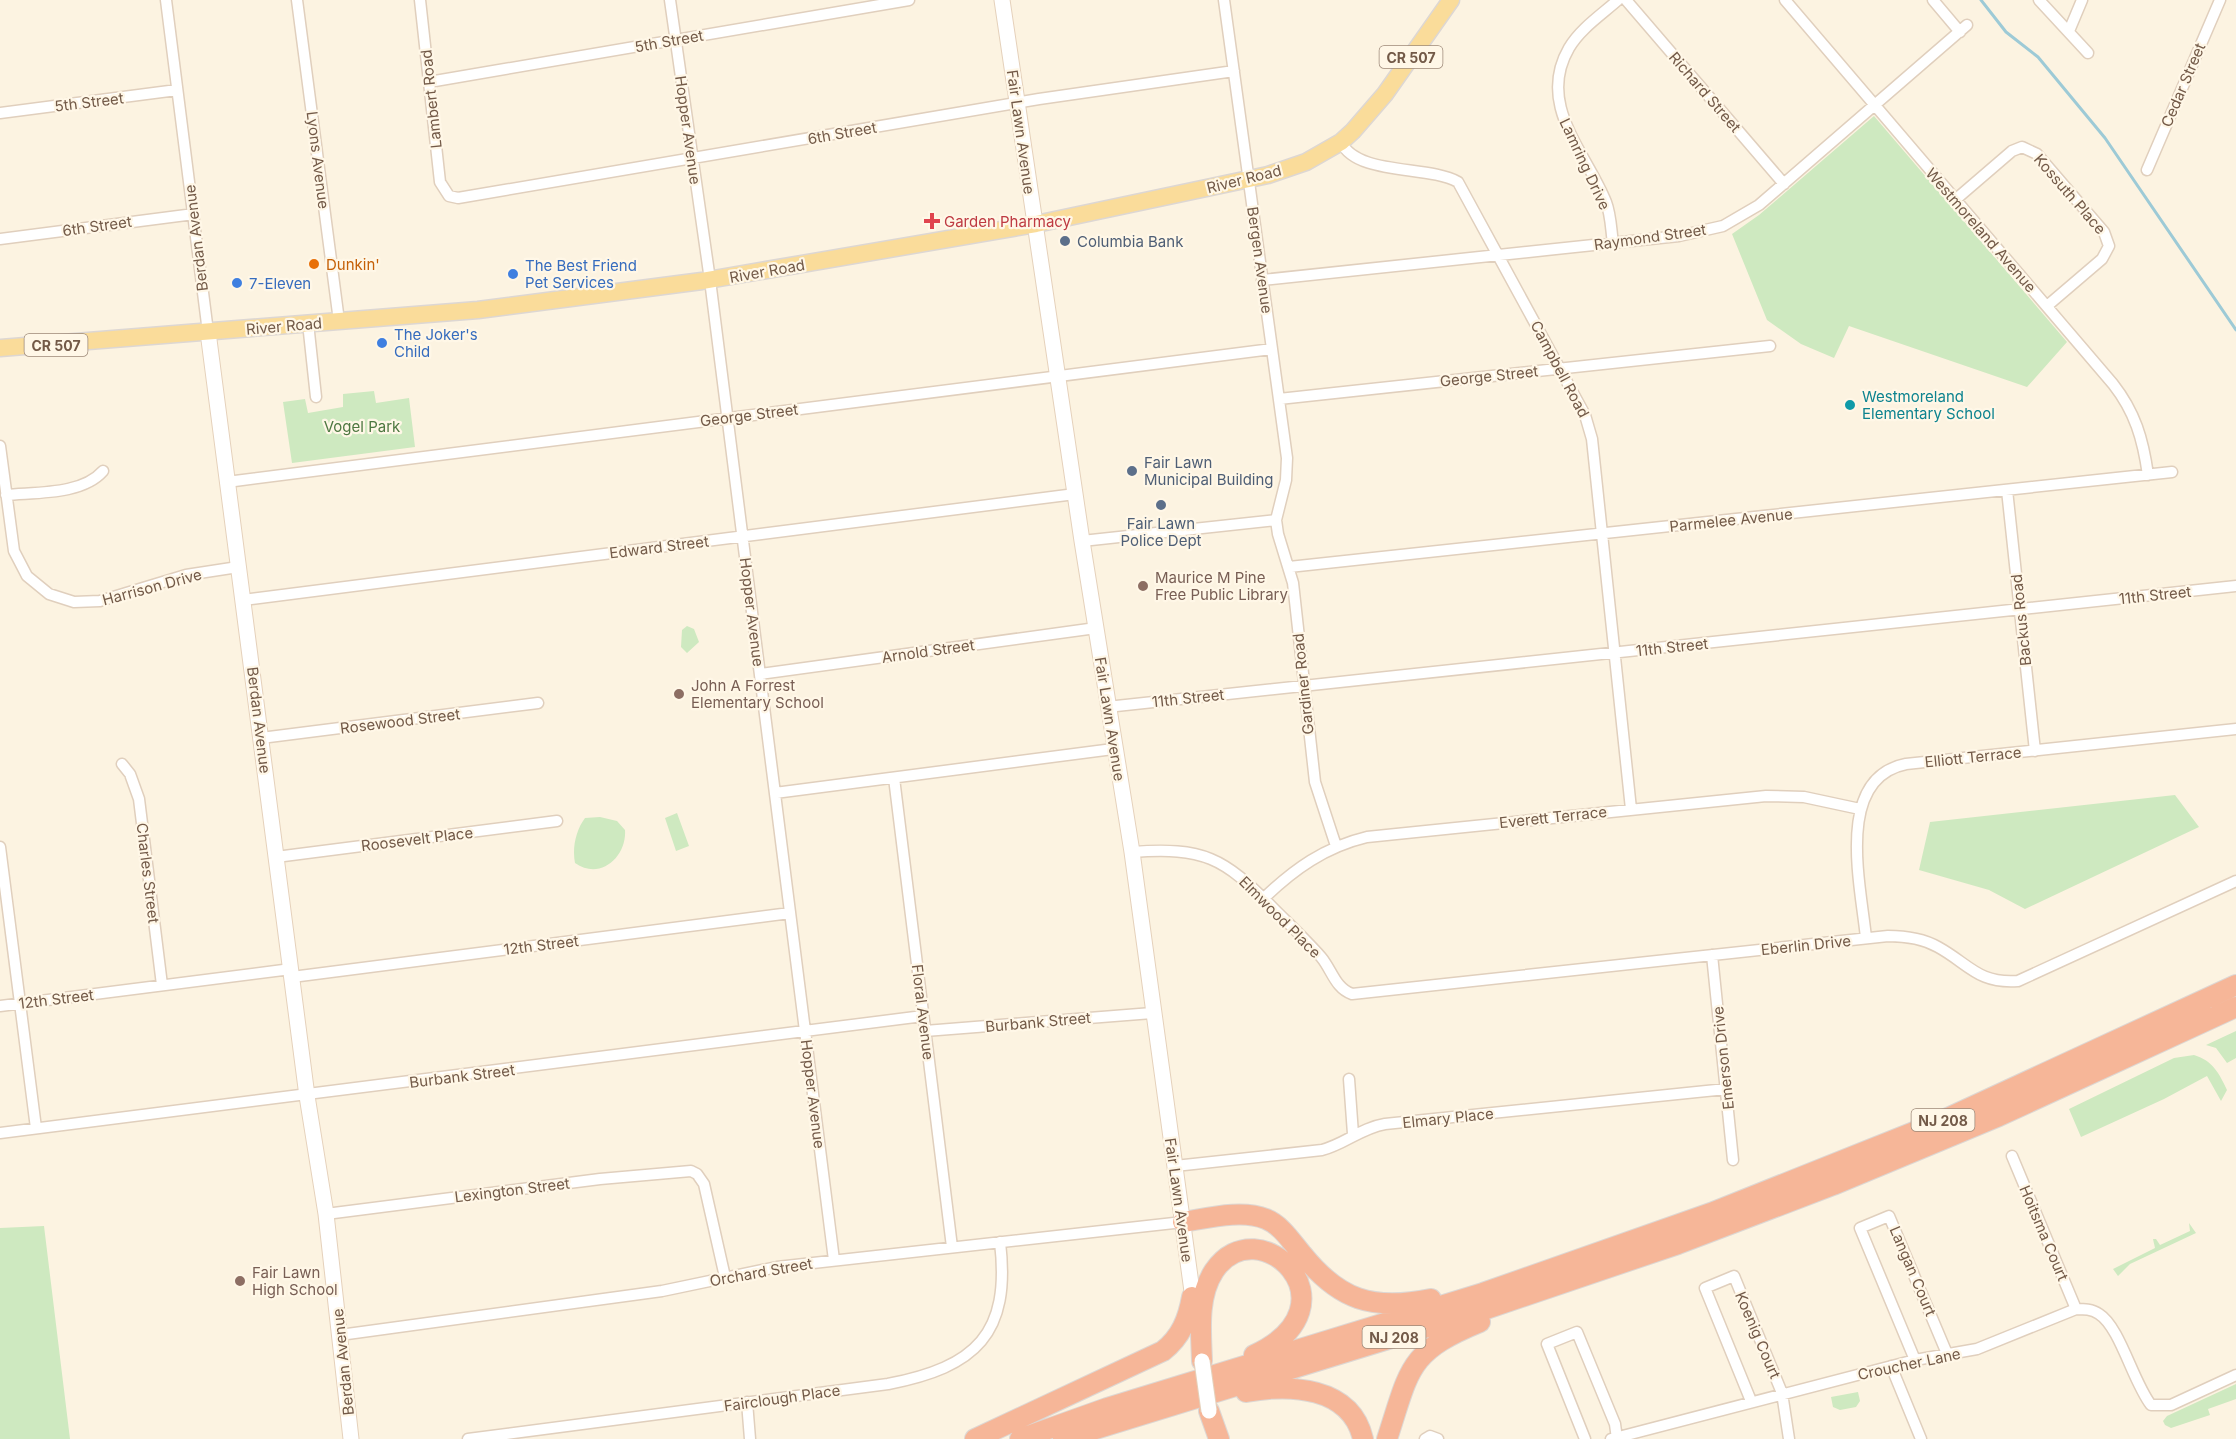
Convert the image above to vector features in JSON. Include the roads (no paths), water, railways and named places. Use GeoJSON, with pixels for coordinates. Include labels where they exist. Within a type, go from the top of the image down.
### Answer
{"type":"FeatureCollection","features":[{"type":"Feature","properties":{"kind":"highway","name":"NJ 208"},"geometry":{"type":"LineString","coordinates":[[1063,1439],[1147,1404],[1539,1274],[1711,1213],[1872,1150],[2033,1080],[2236,986]]}},
{"type":"Feature","properties":{"kind":"highway","name":"NJ 208"},"geometry":{"type":"LineString","coordinates":[[1020,1439],[1486,1309],[1638,1258],[1833,1185],[1989,1120],[2236,1007]]}},
{"type":"Feature","properties":{"kind":"highway"},"geometry":{"type":"LineString","coordinates":[[1184,1222],[1243,1215],[1267,1219],[1285,1233],[1325,1280],[1344,1293],[1372,1301],[1424,1300],[1539,1274]]}},
{"type":"Feature","properties":{"kind":"highway"},"geometry":{"type":"LineString","coordinates":[[1147,1404],[1252,1356],[1285,1335],[1299,1315],[1303,1290],[1299,1279],[1285,1260],[1264,1250],[1253,1250],[1231,1256],[1221,1263],[1214,1272],[1204,1299],[1202,1361]]}},
{"type":"Feature","properties":{"kind":"highway"},"geometry":{"type":"LineString","coordinates":[[1387,1439],[1411,1371],[1418,1359],[1437,1342],[1638,1258]]}},
{"type":"Feature","properties":{"kind":"highway"},"geometry":{"type":"LineString","coordinates":[[975,1439],[1163,1351],[1183,1328],[1192,1297]]}},
{"type":"Feature","properties":{"kind":"highway"},"geometry":{"type":"LineString","coordinates":[[1147,1404],[1264,1389],[1292,1388],[1321,1394],[1346,1408],[1359,1426],[1363,1439]]}},
{"type":"Feature","properties":{"kind":"highway"},"geometry":{"type":"LineString","coordinates":[[1209,1411],[1219,1439]]}},
{"type":"Feature","properties":{"kind":"main road","name":"Fair Lawn Avenue"},"geometry":{"type":"LineString","coordinates":[[1002,0],[1113,749],[1132,852],[1152,1013],[1184,1222],[1192,1297],[1213,1439]]}},
{"type":"Feature","properties":{"kind":"main road","name":"River Road"},"geometry":{"type":"LineString","coordinates":[[0,348],[488,309],[710,280],[1036,224],[1249,179],[1306,162],[1341,142],[1375,107],[1451,0]]}},
{"type":"Feature","properties":{"kind":"main road","name":"Berdan Avenue"},"geometry":{"type":"LineString","coordinates":[[207,332],[307,1096],[326,1214],[351,1439]]}},
{"type":"Feature","properties":{"kind":"street","name":"Berdan Avenue"},"geometry":{"type":"LineString","coordinates":[[166,0],[207,332]]}},
{"type":"Feature","properties":{"kind":"street","name":"Lyons Avenue"},"geometry":{"type":"LineString","coordinates":[[297,0],[339,321]]}},
{"type":"Feature","properties":{"kind":"street","name":"Lambert Road"},"geometry":{"type":"LineString","coordinates":[[420,0],[440,182],[449,196]]}},
{"type":"Feature","properties":{"kind":"street","name":"Hopper Avenue"},"geometry":{"type":"LineString","coordinates":[[670,0],[728,418],[834,1260]]}},
{"type":"Feature","properties":{"kind":"street","name":"5th Street"},"geometry":{"type":"LineString","coordinates":[[429,82],[909,0]]}},
{"type":"Feature","properties":{"kind":"street","name":"Bergen Avenue"},"geometry":{"type":"LineString","coordinates":[[1224,0],[1287,469],[1276,520]]}},
{"type":"Feature","properties":{"kind":"street","name":"Lamring Drive"},"geometry":{"type":"LineString","coordinates":[[1612,243],[1607,205],[1562,117],[1558,91],[1563,63],[1569,49],[1583,31],[1618,0]]}},
{"type":"Feature","properties":{"kind":"street","name":"Richard Street"},"geometry":{"type":"LineString","coordinates":[[1626,0],[1784,184]]}},
{"type":"Feature","properties":{"kind":"street","name":"Westmoreland Avenue"},"geometry":{"type":"LineString","coordinates":[[1785,0],[2113,384],[2132,411],[2143,440],[2148,475]]}},
{"type":"Feature","properties":{"kind":"street","name":"Raymond Street"},"geometry":{"type":"LineString","coordinates":[[1262,280],[1694,234],[1723,226],[1748,213],[1784,184],[1964,29],[1933,0]]}},
{"type":"Feature","properties":{"kind":"street"},"geometry":{"type":"LineString","coordinates":[[2040,0],[2088,53]]}},
{"type":"Feature","properties":{"kind":"street"},"geometry":{"type":"LineString","coordinates":[[2069,32],[2082,0]]}},
{"type":"Feature","properties":{"kind":"street","name":"Cedar Street"},"geometry":{"type":"LineString","coordinates":[[2147,170],[2220,0]]}},
{"type":"Feature","properties":{"kind":"street","name":"6th Street"},"geometry":{"type":"LineString","coordinates":[[449,196],[465,198],[1017,104],[1234,71]]}},
{"type":"Feature","properties":{"kind":"street","name":"5th Street"},"geometry":{"type":"LineString","coordinates":[[0,113],[177,90]]}},
{"type":"Feature","properties":{"kind":"street","name":"Campbell Road"},"geometry":{"type":"LineString","coordinates":[[1341,142],[1345,151],[1362,160],[1458,182],[1589,427],[1631,809]]}},
{"type":"Feature","properties":{"kind":"street","name":"Kossuth Place"},"geometry":{"type":"LineString","coordinates":[[1955,200],[2012,151],[2022,147],[2037,154],[2104,232],[2109,246],[2102,259],[2047,306]]}},
{"type":"Feature","properties":{"kind":"street","name":"6th Street"},"geometry":{"type":"LineString","coordinates":[[0,239],[194,214]]}},
{"type":"Feature","properties":{"kind":"street"},"geometry":{"type":"LineString","coordinates":[[308,323],[316,397]]}},
{"type":"Feature","properties":{"kind":"street","name":"George Street"},"geometry":{"type":"LineString","coordinates":[[1279,399],[1770,346]]}},
{"type":"Feature","properties":{"kind":"street","name":"George Street"},"geometry":{"type":"LineString","coordinates":[[227,483],[1272,349]]}},
{"type":"Feature","properties":{"kind":"street","name":"Harrison Drive"},"geometry":{"type":"LineString","coordinates":[[0,446],[13,545],[19,564],[37,585],[62,599],[74,602],[100,602],[186,575],[238,567]]}},
{"type":"Feature","properties":{"kind":"street"},"geometry":{"type":"LineString","coordinates":[[6,495],[79,486],[97,479],[104,471]]}},
{"type":"Feature","properties":{"kind":"street","name":"Parmelee Avenue"},"geometry":{"type":"LineString","coordinates":[[1289,567],[2172,472]]}},
{"type":"Feature","properties":{"kind":"street","name":"Backus Road"},"geometry":{"type":"LineString","coordinates":[[2007,490],[2035,751]]}},
{"type":"Feature","properties":{"kind":"street","name":"Edward Street"},"geometry":{"type":"LineString","coordinates":[[243,600],[1076,494]]}},
{"type":"Feature","properties":{"kind":"street"},"geometry":{"type":"LineString","coordinates":[[1082,541],[1276,520]]}},
{"type":"Feature","properties":{"kind":"street","name":"Gardiner Road"},"geometry":{"type":"LineString","coordinates":[[1276,520],[1278,534],[1289,567],[1315,782],[1336,846]]}},
{"type":"Feature","properties":{"kind":"street","name":"11th Street"},"geometry":{"type":"LineString","coordinates":[[1107,707],[2236,586]]}},
{"type":"Feature","properties":{"kind":"street","name":"Arnold Street"},"geometry":{"type":"LineString","coordinates":[[760,674],[1096,628]]}},
{"type":"Feature","properties":{"kind":"street","name":"Rosewood Street"},"geometry":{"type":"LineString","coordinates":[[261,738],[538,703]]}},
{"type":"Feature","properties":{"kind":"street","name":"Elliott Terrace"},"geometry":{"type":"LineString","coordinates":[[1866,938],[1857,840],[1860,809],[1870,786],[1885,771],[1895,767],[2236,729]]}},
{"type":"Feature","properties":{"kind":"street"},"geometry":{"type":"LineString","coordinates":[[775,793],[1113,749]]}},
{"type":"Feature","properties":{"kind":"street","name":"Charles Street"},"geometry":{"type":"LineString","coordinates":[[122,764],[130,774],[139,799],[162,986]]}},
{"type":"Feature","properties":{"kind":"street","name":"Floral Avenue"},"geometry":{"type":"LineString","coordinates":[[894,778],[952,1247]]}},
{"type":"Feature","properties":{"kind":"street","name":"Everett Terrace"},"geometry":{"type":"LineString","coordinates":[[1263,899],[1307,862],[1336,846],[1383,835],[1766,795],[1804,797],[1860,809]]}},
{"type":"Feature","properties":{"kind":"street","name":"Roosevelt Place"},"geometry":{"type":"LineString","coordinates":[[276,857],[557,821]]}},
{"type":"Feature","properties":{"kind":"street"},"geometry":{"type":"LineString","coordinates":[[0,847],[2,882],[36,1128]]}},
{"type":"Feature","properties":{"kind":"street","name":"Elmwood Place"},"geometry":{"type":"LineString","coordinates":[[1132,852],[1169,849],[1208,857],[1239,874],[1323,959],[1344,992]]}},
{"type":"Feature","properties":{"kind":"street","name":"Eberlin Drive"},"geometry":{"type":"LineString","coordinates":[[1344,992],[1352,994],[1900,936],[1919,939],[1938,947],[1979,975],[1991,980],[2018,981],[2236,881]]}},
{"type":"Feature","properties":{"kind":"street","name":"12th Street"},"geometry":{"type":"LineString","coordinates":[[0,1006],[790,913]]}},
{"type":"Feature","properties":{"kind":"street","name":"Emerson Drive"},"geometry":{"type":"LineString","coordinates":[[1712,955],[1733,1160]]}},
{"type":"Feature","properties":{"kind":"street","name":"Burbank Street"},"geometry":{"type":"LineString","coordinates":[[925,1031],[1152,1013]]}},
{"type":"Feature","properties":{"kind":"street","name":"Burbank Street"},"geometry":{"type":"LineString","coordinates":[[0,1133],[923,1017]]}},
{"type":"Feature","properties":{"kind":"street"},"geometry":{"type":"LineString","coordinates":[[1349,1079],[1353,1134]]}},
{"type":"Feature","properties":{"kind":"street","name":"Elmary Place"},"geometry":{"type":"LineString","coordinates":[[1175,1166],[1322,1150],[1333,1147],[1353,1134],[1386,1124],[1726,1089]]}},
{"type":"Feature","properties":{"kind":"street","name":"Hoitsma Court"},"geometry":{"type":"LineString","coordinates":[[2012,1156],[2076,1309]]}},
{"type":"Feature","properties":{"kind":"street","name":"Lexington Street"},"geometry":{"type":"LineString","coordinates":[[326,1214],[600,1179],[685,1171],[697,1174],[704,1184],[725,1277]]}},
{"type":"Feature","properties":{"kind":"street","name":"Langan Court"},"geometry":{"type":"LineString","coordinates":[[1915,1360],[1860,1228],[1889,1216],[1948,1356]]}},
{"type":"Feature","properties":{"kind":"street","name":"Orchard Street"},"geometry":{"type":"LineString","coordinates":[[340,1335],[632,1296],[725,1277],[834,1260],[1184,1222]]}},
{"type":"Feature","properties":{"kind":"street","name":"Fairclough Place"},"geometry":{"type":"LineString","coordinates":[[468,1439],[904,1381],[937,1371],[965,1356],[985,1336],[999,1311],[1003,1282],[1000,1242]]}},
{"type":"Feature","properties":{"kind":"street","name":"Koenig Court"},"geometry":{"type":"LineString","coordinates":[[1751,1401],[1705,1288],[1734,1276],[1782,1394],[1789,1439]]}},
{"type":"Feature","properties":{"kind":"street"},"geometry":{"type":"LineString","coordinates":[[2076,1309],[2094,1311],[2108,1322],[2140,1391],[2151,1405],[2157,1407],[2171,1405],[2236,1375]]}},
{"type":"Feature","properties":{"kind":"street","name":"Croucher Lane"},"geometry":{"type":"LineString","coordinates":[[1615,1438],[1649,1433],[1751,1401],[1915,1360],[1948,1356],[1977,1349],[2076,1309]]}},
{"type":"Feature","properties":{"kind":"street"},"geometry":{"type":"LineString","coordinates":[[1586,1439],[1546,1344],[1577,1332],[1615,1424],[1615,1438]]}},
{"type":"Feature","properties":{"kind":"street"},"geometry":{"type":"LineString","coordinates":[[1891,1366],[1921,1439]]}},
{"type":"Feature","properties":{"kind":"street"},"geometry":{"type":"LineString","coordinates":[[747,1402],[750,1439]]}},
{"type":"Feature","properties":{"kind":"street"},"geometry":{"type":"LineString","coordinates":[[1425,1439],[1430,1436],[1438,1439]]}},
{"type":"Feature","properties":{"kind":"waterway"},"geometry":{"type":"LineString","coordinates":[[1981,0],[2006,32],[2038,57],[2105,138],[2236,330]]}},
{"type":"Feature","properties":{"kind":"place","name":"Garden Pharmacy"},"geometry":{"type":"Point","coordinates":[932,221]}},
{"type":"Feature","properties":{"kind":"place","name":"Columbia Bank"},"geometry":{"type":"Point","coordinates":[1065,241]}},
{"type":"Feature","properties":{"kind":"place","name":"Dunkin'"},"geometry":{"type":"Point","coordinates":[314,264]}},
{"type":"Feature","properties":{"kind":"place","name":"The Best Friend Pet Services"},"geometry":{"type":"Point","coordinates":[513,274]}},
{"type":"Feature","properties":{"kind":"place","name":"7-Eleven"},"geometry":{"type":"Point","coordinates":[237,283]}},
{"type":"Feature","properties":{"kind":"place","name":"The Joker's Child"},"geometry":{"type":"Point","coordinates":[382,343]}},
{"type":"Feature","properties":{"kind":"place","name":"Westmoreland Elementary School"},"geometry":{"type":"Point","coordinates":[1850,405]}},
{"type":"Feature","properties":{"kind":"place","name":"Fair Lawn Municipal Building"},"geometry":{"type":"Point","coordinates":[1132,471]}},
{"type":"Feature","properties":{"kind":"place","name":"Fair Lawn Police Dept"},"geometry":{"type":"Point","coordinates":[1161,505]}},
{"type":"Feature","properties":{"kind":"place","name":"Maurice M Pine Free Public Library"},"geometry":{"type":"Point","coordinates":[1143,586]}},
{"type":"Feature","properties":{"kind":"place","name":"John A Forrest Elementary School"},"geometry":{"type":"Point","coordinates":[679,694]}},
{"type":"Feature","properties":{"kind":"place","name":"Fair Lawn High School"},"geometry":{"type":"Point","coordinates":[240,1281]}},
{"type":"Feature","properties":{"kind":"park label","name":"Vogel Park"},"geometry":{"type":"Point","coordinates":[362,426]}}]}
